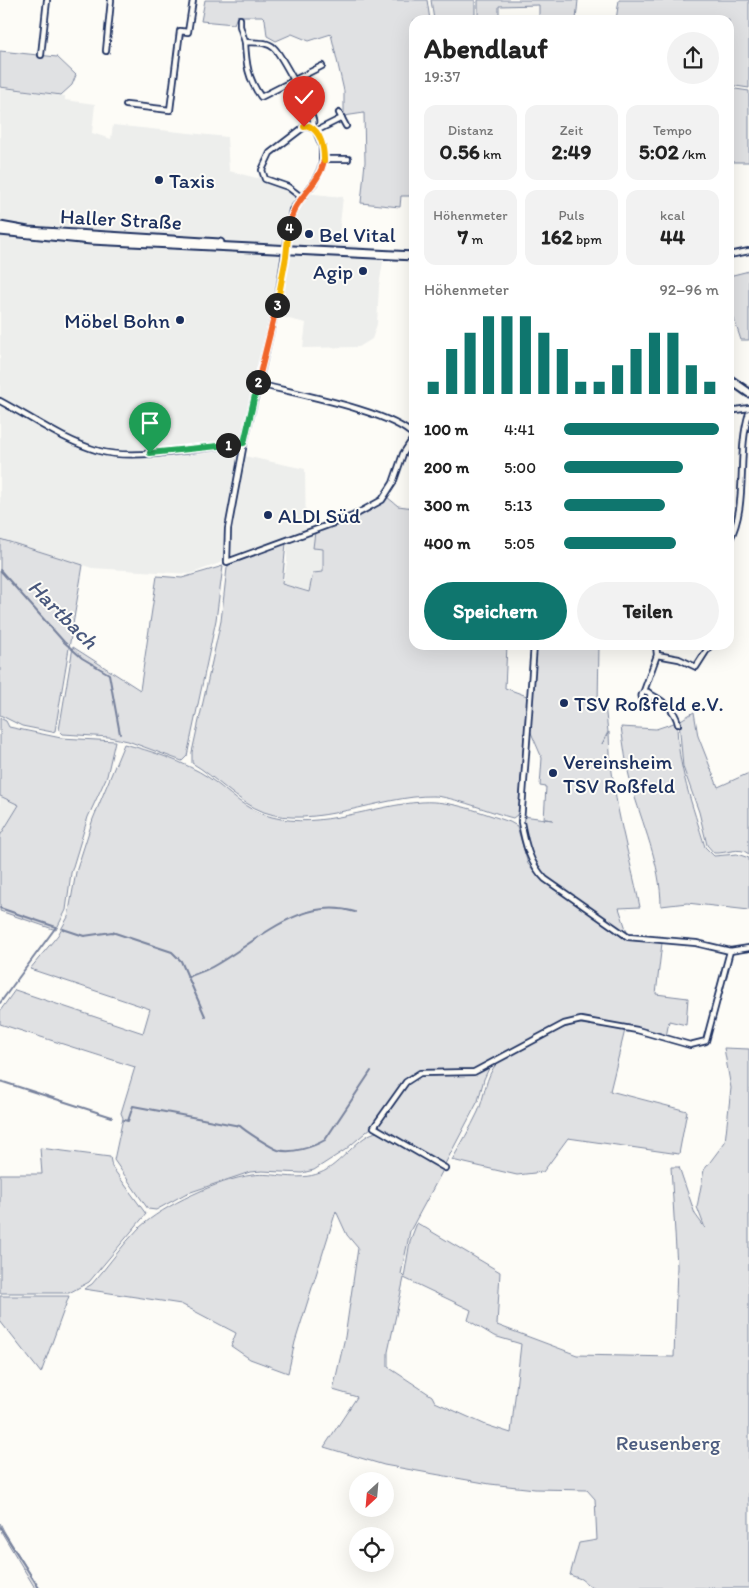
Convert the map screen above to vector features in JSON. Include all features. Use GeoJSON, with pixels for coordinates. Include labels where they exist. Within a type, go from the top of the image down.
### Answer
{"type":"FeatureCollection","features":[{"type":"Feature","properties":{"kind":"main road","name":"Haller Straße"},"geometry":{"type":"LineString","coordinates":[[0,226],[28,231],[211,242],[240,246]]}},
{"type":"Feature","properties":{"kind":"main road","name":"Haller Straße"},"geometry":{"type":"LineString","coordinates":[[0,232],[58,238],[211,247],[288,244],[409,256]]}},
{"type":"Feature","properties":{"kind":"main road"},"geometry":{"type":"LineString","coordinates":[[734,382],[749,393]]}},
{"type":"Feature","properties":{"kind":"street"},"geometry":{"type":"LineString","coordinates":[[41,55],[47,0]]}},
{"type":"Feature","properties":{"kind":"street"},"geometry":{"type":"LineString","coordinates":[[106,51],[111,0]]}},
{"type":"Feature","properties":{"kind":"street"},"geometry":{"type":"LineString","coordinates":[[126,105],[170,110],[180,31],[188,32],[193,0]]}},
{"type":"Feature","properties":{"kind":"street"},"geometry":{"type":"LineString","coordinates":[[240,19],[251,83],[261,97],[322,66]]}},
{"type":"Feature","properties":{"kind":"street"},"geometry":{"type":"LineString","coordinates":[[245,42],[268,43],[276,49],[313,117],[312,127]]}},
{"type":"Feature","properties":{"kind":"street"},"geometry":{"type":"LineString","coordinates":[[339,113],[346,126]]}},
{"type":"Feature","properties":{"kind":"street"},"geometry":{"type":"LineString","coordinates":[[316,131],[342,118]]}},
{"type":"Feature","properties":{"kind":"street"},"geometry":{"type":"LineString","coordinates":[[301,197],[288,187],[266,179],[262,170],[270,154],[304,127],[312,127],[316,131],[322,146],[324,159],[318,178],[292,210],[277,304],[244,443],[228,529],[227,562],[353,516],[382,500],[388,493],[403,454],[409,445]]}},
{"type":"Feature","properties":{"kind":"street"},"geometry":{"type":"LineString","coordinates":[[324,159],[348,159]]}},
{"type":"Feature","properties":{"kind":"street"},"geometry":{"type":"LineString","coordinates":[[734,254],[749,251]]}},
{"type":"Feature","properties":{"kind":"street"},"geometry":{"type":"LineString","coordinates":[[258,384],[380,415],[409,430]]}},
{"type":"Feature","properties":{"kind":"street"},"geometry":{"type":"LineString","coordinates":[[0,401],[71,439],[107,453],[128,455],[244,443]]}},
{"type":"Feature","properties":{"kind":"street"},"geometry":{"type":"LineString","coordinates":[[734,410],[749,408]]}},
{"type":"Feature","properties":{"kind":"street"},"geometry":{"type":"LineString","coordinates":[[734,535],[744,513],[746,494],[746,431],[749,413]]}},
{"type":"Feature","properties":{"kind":"street"},"geometry":{"type":"LineString","coordinates":[[534,650],[521,822],[527,847],[537,871],[613,928],[628,937],[696,943],[730,951],[749,948]]}},
{"type":"Feature","properties":{"kind":"street"},"geometry":{"type":"LineString","coordinates":[[650,694],[648,700],[644,700],[641,694],[644,691],[657,655],[656,650]]}},
{"type":"Feature","properties":{"kind":"street"},"geometry":{"type":"LineString","coordinates":[[657,655],[679,659],[696,667],[707,650]]}},
{"type":"Feature","properties":{"kind":"street"},"geometry":{"type":"LineString","coordinates":[[644,691],[662,700],[673,710],[678,724]]}},
{"type":"Feature","properties":{"kind":"street"},"geometry":{"type":"LineString","coordinates":[[446,1168],[374,1128],[406,1082],[420,1073],[454,1074],[474,1072],[564,1024],[581,1020],[637,1030],[690,1045],[706,1041],[730,951]]}},
{"type":"Feature","properties":{"kind":"shaded area"},"geometry":{"type":"Polygon","coordinates":[[[0,88],[65,96],[65,100],[95,104],[92,133],[111,139],[113,125],[227,137],[229,171],[257,178],[263,176],[288,187],[301,197],[305,193],[343,197],[338,243],[385,250],[379,286],[377,324],[372,339],[359,347],[303,348],[306,323],[276,316],[244,456],[305,469],[306,536],[315,533],[313,548],[322,549],[322,572],[312,572],[309,591],[283,584],[287,561],[287,538],[190,574],[92,568],[0,539],[0,88]]]}},
{"type":"Feature","properties":{"kind":"shaded area"},"geometry":{"type":"Polygon","coordinates":[[[0,796],[19,805],[0,836],[0,796]]]}},
{"type":"Feature","properties":{"kind":"green space"},"geometry":{"type":"Polygon","coordinates":[[[205,0],[427,0],[429,15],[409,15],[409,196],[401,196],[400,207],[361,203],[365,162],[364,113],[344,116],[344,91],[331,34],[309,41],[292,34],[276,41],[267,36],[265,19],[262,16],[237,16],[234,24],[201,21],[205,0]]]}},
{"type":"Feature","properties":{"kind":"green space"},"geometry":{"type":"Polygon","coordinates":[[[431,0],[475,0],[475,15],[433,15],[431,0]]]}},
{"type":"Feature","properties":{"kind":"green space"},"geometry":{"type":"Polygon","coordinates":[[[478,0],[578,0],[576,15],[539,15],[539,5],[499,6],[499,15],[478,15],[478,0]]]}},
{"type":"Feature","properties":{"kind":"green space"},"geometry":{"type":"Polygon","coordinates":[[[619,0],[749,0],[749,88],[734,86],[734,15],[617,15],[619,0]]]}},
{"type":"Feature","properties":{"kind":"green space"},"geometry":{"type":"Polygon","coordinates":[[[0,51],[57,57],[76,75],[72,85],[61,95],[0,87],[0,51]]]}},
{"type":"Feature","properties":{"kind":"green space"},"geometry":{"type":"Polygon","coordinates":[[[734,89],[749,91],[749,162],[734,162],[734,89]]]}},
{"type":"Feature","properties":{"kind":"green space"},"geometry":{"type":"Polygon","coordinates":[[[749,271],[749,340],[741,340],[734,319],[734,275],[749,271]]]}},
{"type":"Feature","properties":{"kind":"green space"},"geometry":{"type":"Polygon","coordinates":[[[387,497],[398,506],[409,507],[409,650],[507,650],[505,688],[527,696],[519,810],[513,818],[461,802],[433,796],[413,797],[325,815],[283,816],[254,808],[192,763],[192,752],[221,621],[227,568],[230,563],[286,543],[282,584],[309,592],[313,573],[323,572],[323,549],[313,548],[315,532],[363,515],[387,497]]]}},
{"type":"Feature","properties":{"kind":"green space"},"geometry":{"type":"Polygon","coordinates":[[[0,539],[83,565],[55,731],[52,732],[22,726],[0,715],[0,539]]]}},
{"type":"Feature","properties":{"kind":"green space"},"geometry":{"type":"Polygon","coordinates":[[[223,566],[216,620],[187,756],[182,761],[128,741],[109,737],[63,734],[59,730],[73,647],[140,690],[157,576],[182,578],[223,566]]]}},
{"type":"Feature","properties":{"kind":"green space"},"geometry":{"type":"Polygon","coordinates":[[[536,650],[599,650],[598,704],[605,705],[608,732],[602,744],[609,732],[616,798],[640,907],[619,908],[628,935],[542,874],[531,856],[523,829],[523,816],[544,819],[546,787],[540,786],[542,758],[529,728],[536,650]]]}},
{"type":"Feature","properties":{"kind":"green space"},"geometry":{"type":"Polygon","coordinates":[[[694,712],[698,736],[718,787],[749,773],[749,854],[737,850],[714,853],[707,845],[699,812],[683,767],[679,721],[694,712]]]}},
{"type":"Feature","properties":{"kind":"green space"},"geometry":{"type":"Polygon","coordinates":[[[0,718],[6,721],[9,727],[61,738],[115,741],[107,776],[88,817],[71,873],[66,910],[56,930],[0,911],[0,836],[19,805],[0,796],[0,718]]]}},
{"type":"Feature","properties":{"kind":"green space"},"geometry":{"type":"Polygon","coordinates":[[[677,722],[683,770],[705,847],[714,856],[737,854],[749,858],[749,910],[687,903],[661,906],[658,875],[629,777],[621,727],[656,729],[677,722]]]}},
{"type":"Feature","properties":{"kind":"green space"},"geometry":{"type":"Polygon","coordinates":[[[124,744],[156,753],[190,767],[208,777],[246,806],[272,817],[309,821],[347,816],[403,804],[433,802],[467,808],[510,822],[517,826],[528,864],[541,878],[623,938],[662,943],[656,994],[688,998],[686,1025],[669,1021],[666,1037],[593,1020],[575,1019],[557,1025],[471,1071],[419,1071],[401,1084],[372,1127],[345,1150],[314,1170],[302,1173],[250,1172],[185,1194],[156,1210],[148,1209],[114,1160],[123,1118],[121,1113],[135,1067],[0,1024],[0,1011],[15,990],[143,1033],[150,1009],[30,969],[58,935],[68,917],[76,872],[93,819],[124,744]]]}},
{"type":"Feature","properties":{"kind":"green space"},"geometry":{"type":"Polygon","coordinates":[[[580,1024],[625,1030],[610,1091],[687,1111],[679,1154],[568,1138],[543,1172],[517,1175],[452,1160],[478,1112],[488,1080],[497,1063],[514,1050],[536,1038],[580,1024]]]}},
{"type":"Feature","properties":{"kind":"green space","name":"Reusenberg"},"geometry":{"type":"Polygon","coordinates":[[[724,1048],[749,1049],[749,1588],[592,1588],[581,1579],[570,1575],[579,1543],[597,1540],[595,1499],[587,1490],[535,1489],[490,1484],[384,1465],[324,1447],[357,1397],[333,1390],[345,1337],[358,1248],[347,1235],[336,1211],[295,1342],[288,1373],[250,1359],[231,1346],[236,1333],[181,1304],[84,1289],[92,1284],[139,1228],[177,1202],[224,1182],[252,1175],[303,1177],[320,1173],[335,1164],[364,1138],[378,1132],[443,1170],[410,1231],[401,1274],[404,1277],[410,1241],[417,1223],[500,1272],[497,1325],[577,1355],[674,1357],[677,1266],[671,1167],[679,1167],[695,1214],[705,1228],[697,1207],[704,1170],[725,1142],[731,1088],[724,1048]],[[404,1278],[388,1352],[388,1367],[432,1396],[435,1402],[486,1425],[511,1433],[521,1344],[494,1336],[468,1320],[471,1310],[404,1278]]]}},
{"type":"Feature","properties":{"kind":"green space"},"geometry":{"type":"Polygon","coordinates":[[[491,1064],[484,1079],[478,1101],[445,1164],[377,1127],[400,1092],[409,1082],[417,1077],[434,1074],[470,1074],[482,1071],[491,1064]]]}},
{"type":"Feature","properties":{"kind":"green space"},"geometry":{"type":"Polygon","coordinates":[[[40,1148],[110,1157],[112,1167],[146,1214],[89,1282],[69,1293],[0,1293],[0,1174],[42,1174],[40,1148]]]}},
{"type":"Feature","properties":{"kind":"green space"},"geometry":{"type":"Polygon","coordinates":[[[0,1296],[69,1296],[41,1373],[0,1321],[0,1296]]]}},
{"type":"Feature","properties":{"kind":"green space"},"geometry":{"type":"Polygon","coordinates":[[[0,1523],[39,1588],[35,1588],[2,1533],[0,1523]]]}},
{"type":"Feature","properties":{"kind":"waterway","name":"Hartbach"},"geometry":{"type":"LineString","coordinates":[[0,570],[64,642],[82,658],[109,674],[120,734]]}},
{"type":"Feature","properties":{"kind":"waterway"},"geometry":{"type":"LineString","coordinates":[[0,908],[56,927],[0,1003]]}},
{"type":"Feature","properties":{"kind":"waterway"},"geometry":{"type":"LineString","coordinates":[[187,977],[212,967],[279,924],[297,916],[316,910],[335,908],[355,912]]}},
{"type":"Feature","properties":{"kind":"waterway"},"geometry":{"type":"LineString","coordinates":[[63,929],[84,936],[112,932],[172,952],[181,961],[205,1016]]}},
{"type":"Feature","properties":{"kind":"waterway"},"geometry":{"type":"LineString","coordinates":[[124,1120],[128,1121],[133,1106],[240,1126],[278,1150],[296,1150],[325,1140],[371,1071]]}},
{"type":"Feature","properties":{"kind":"waterway"},"geometry":{"type":"LineString","coordinates":[[0,1081],[112,1117]]}},
{"type":"Feature","properties":{"kind":"waterway"},"geometry":{"type":"LineString","coordinates":[[0,1527],[39,1588]]}},
{"type":"Feature","properties":{"kind":"place","name":"Taxis"},"geometry":{"type":"Point","coordinates":[159,180]}},
{"type":"Feature","properties":{"kind":"place","name":"Bel Vital"},"geometry":{"type":"Point","coordinates":[309,234]}},
{"type":"Feature","properties":{"kind":"place","name":"Agip"},"geometry":{"type":"Point","coordinates":[363,271]}},
{"type":"Feature","properties":{"kind":"place","name":"Möbel Bohn"},"geometry":{"type":"Point","coordinates":[180,320]}},
{"type":"Feature","properties":{"kind":"place","name":"ALDI Süd"},"geometry":{"type":"Point","coordinates":[268,515]}},
{"type":"Feature","properties":{"kind":"place","name":"TSV Roßfeld e.V."},"geometry":{"type":"Point","coordinates":[564,703]}},
{"type":"Feature","properties":{"kind":"place","name":"Vereinsheim TSV Roßfeld"},"geometry":{"type":"Point","coordinates":[553,773]}},
{"type":"Feature","properties":{"kind":"route"},"geometry":{"type":"LineString","coordinates":[[150,453],[244,443],[277,304],[292,210],[318,178],[324,159],[321,140],[316,131],[309,126],[304,127]]}}]}
